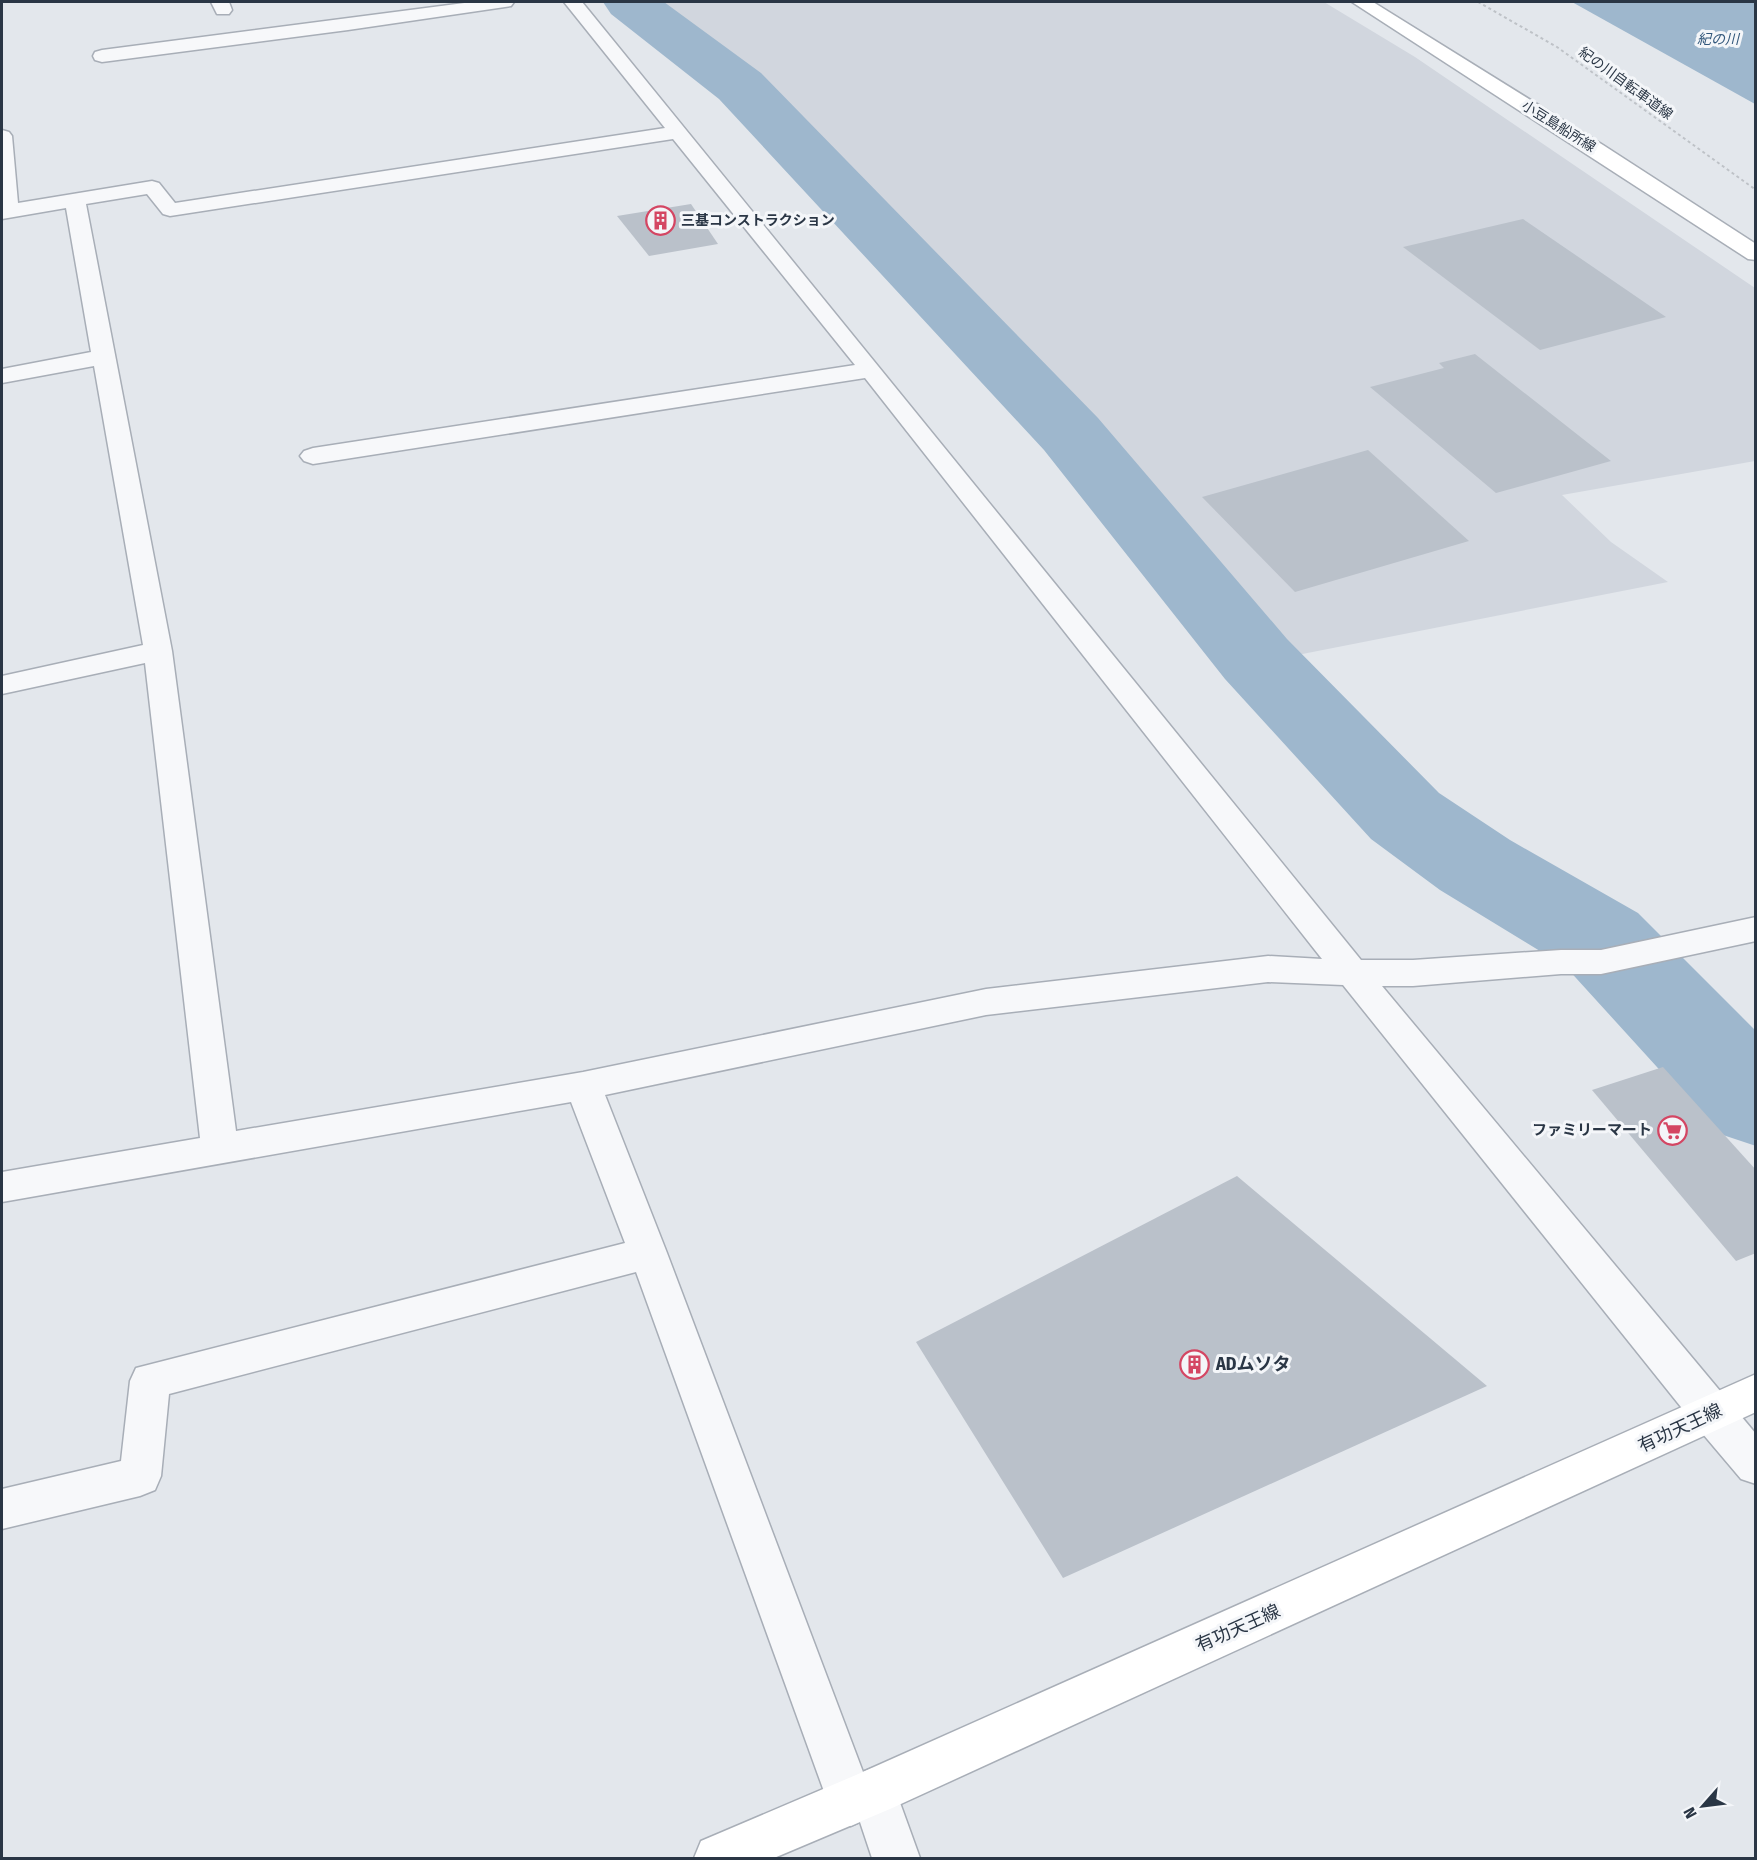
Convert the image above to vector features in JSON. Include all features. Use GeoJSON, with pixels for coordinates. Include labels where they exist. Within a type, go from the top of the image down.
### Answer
{"type":"FeatureCollection","features":[{"type":"Feature","properties":{"kind":"main road","name":"小豆島船所線"},"geometry":{"type":"LineString","coordinates":[[1361,2],[1596,149],[1755,254]]}},
{"type":"Feature","properties":{"kind":"main road","name":"有功天王線"},"geometry":{"type":"LineString","coordinates":[[718,1858],[862,1797],[1711,1414],[1755,1392]]}},
{"type":"Feature","properties":{"kind":"street"},"geometry":{"type":"LineString","coordinates":[[102,56],[348,25],[506,2]]}},
{"type":"Feature","properties":{"kind":"street"},"geometry":{"type":"LineString","coordinates":[[573,2],[1352,973],[1755,1465]]}},
{"type":"Feature","properties":{"kind":"street"},"geometry":{"type":"LineString","coordinates":[[2,136],[5,212],[152,188],[170,210],[677,132]]}},
{"type":"Feature","properties":{"kind":"street"},"geometry":{"type":"LineString","coordinates":[[75,200],[158,651],[220,1148]]}},
{"type":"Feature","properties":{"kind":"street"},"geometry":{"type":"LineString","coordinates":[[2,376],[104,357]]}},
{"type":"Feature","properties":{"kind":"street"},"geometry":{"type":"LineString","coordinates":[[313,456],[870,370]]}},
{"type":"Feature","properties":{"kind":"street"},"geometry":{"type":"LineString","coordinates":[[2,685],[158,651]]}},
{"type":"Feature","properties":{"kind":"street"},"geometry":{"type":"LineString","coordinates":[[2,1187],[583,1086],[986,1002],[1268,969],[1413,973],[1561,962],[1601,963],[1755,929]]}},
{"type":"Feature","properties":{"kind":"street"},"geometry":{"type":"LineString","coordinates":[[583,1086],[862,1797],[896,1858]]}},
{"type":"Feature","properties":{"kind":"street"},"geometry":{"type":"LineString","coordinates":[[2,1509],[140,1476],[150,1381],[648,1253]]}},
{"type":"Feature","properties":{"kind":"path","name":"紀の川自転車道線"},"geometry":{"type":"LineString","coordinates":[[1478,2],[1557,47],[1755,189]]}},
{"type":"Feature","properties":{"kind":"shaded area"},"geometry":{"type":"Polygon","coordinates":[[[660,2],[1324,2],[1415,57],[1755,288],[1755,461],[1562,495],[1611,542],[1668,582],[1277,659],[1099,448],[1091,429],[838,177],[772,101],[660,2]]]}},
{"type":"Feature","properties":{"kind":"water","name":"紀の川"},"geometry":{"type":"Polygon","coordinates":[[[1572,2],[1755,2],[1755,104],[1572,2]]]}},
{"type":"Feature","properties":{"kind":"building"},"geometry":{"type":"Polygon","coordinates":[[[691,204],[718,244],[649,256],[617,216],[691,204]]]}},
{"type":"Feature","properties":{"kind":"building"},"geometry":{"type":"Polygon","coordinates":[[[1523,219],[1666,317],[1540,350],[1403,247],[1523,219]]]}},
{"type":"Feature","properties":{"kind":"building"},"geometry":{"type":"Polygon","coordinates":[[[1475,354],[1611,461],[1496,493],[1370,387],[1444,368],[1439,363],[1475,354]]]}},
{"type":"Feature","properties":{"kind":"building"},"geometry":{"type":"Polygon","coordinates":[[[1368,450],[1469,541],[1295,592],[1202,497],[1368,450]]]}},
{"type":"Feature","properties":{"kind":"building","name":"ファミリーマート"},"geometry":{"type":"Polygon","coordinates":[[[1663,1067],[1756,1170],[1756,1253],[1736,1261],[1592,1090],[1663,1067]]]}},
{"type":"Feature","properties":{"kind":"building","name":"ADムソタ"},"geometry":{"type":"Polygon","coordinates":[[[1237,1176],[1487,1386],[1063,1578],[916,1342],[1237,1176]]]}},
{"type":"Feature","properties":{"kind":"waterway"},"geometry":{"type":"LineString","coordinates":[[630,2],[740,86],[1071,434],[1256,659],[1405,816],[1475,865],[1602,940],[1756,1102]]}},
{"type":"Feature","properties":{"kind":"place","name":"三基コンストラクション"},"geometry":{"type":"Point","coordinates":[660,220]}},
{"type":"Feature","properties":{"kind":"place","name":"ファミリーマート"},"geometry":{"type":"Point","coordinates":[1673,1130]}},
{"type":"Feature","properties":{"kind":"place","name":"ADムソタ"},"geometry":{"type":"Point","coordinates":[1195,1364]}}]}
